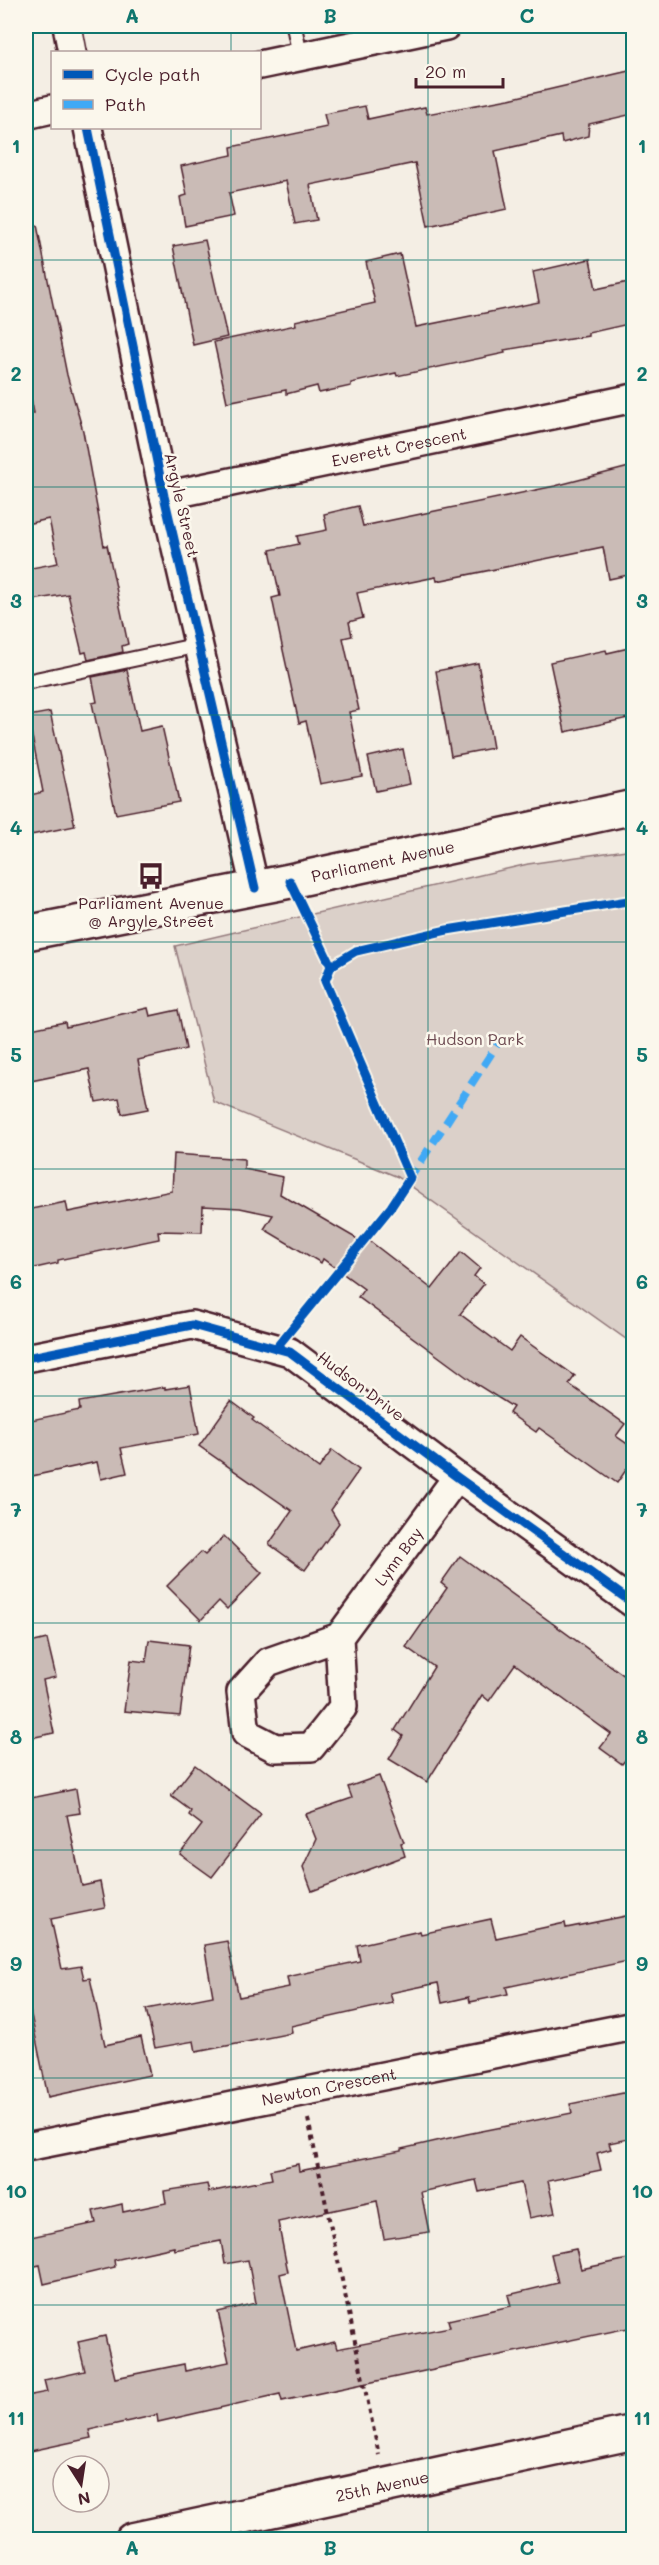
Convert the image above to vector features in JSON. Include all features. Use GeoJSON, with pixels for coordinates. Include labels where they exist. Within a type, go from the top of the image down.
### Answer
{"type":"FeatureCollection","features":[{"type":"Feature","properties":{"kind":"main road","name":"Parliament Avenue"},"geometry":{"type":"LineString","coordinates":[[26,933],[255,888],[633,807]]}},
{"type":"Feature","properties":{"kind":"main road","name":"25th Avenue"},"geometry":{"type":"LineString","coordinates":[[132,2540],[633,2432]]}},
{"type":"Feature","properties":{"kind":"street"},"geometry":{"type":"LineString","coordinates":[[67,26],[72,51]]}},
{"type":"Feature","properties":{"kind":"street"},"geometry":{"type":"LineString","coordinates":[[261,65],[446,26]]}},
{"type":"Feature","properties":{"kind":"street"},"geometry":{"type":"LineString","coordinates":[[26,115],[51,109]]}},
{"type":"Feature","properties":{"kind":"street","name":"Argyle Street"},"geometry":{"type":"LineString","coordinates":[[88,129],[164,496],[255,888]]}},
{"type":"Feature","properties":{"kind":"street","name":"Everett Crescent"},"geometry":{"type":"LineString","coordinates":[[164,496],[633,398]]}},
{"type":"Feature","properties":{"kind":"street","name":"Hudson Drive"},"geometry":{"type":"LineString","coordinates":[[26,1358],[192,1325],[290,1352],[457,1477],[633,1604]]}},
{"type":"Feature","properties":{"kind":"street","name":"Lynn Bay"},"geometry":{"type":"LineString","coordinates":[[339,1636],[457,1477]]}},
{"type":"Feature","properties":{"kind":"street"},"geometry":{"type":"LineString","coordinates":[[339,1636],[343,1707],[311,1747],[275,1748],[246,1733],[241,1692],[268,1662],[339,1636]]}},
{"type":"Feature","properties":{"kind":"street","name":"Newton Crescent"},"geometry":{"type":"LineString","coordinates":[[26,2146],[633,2026]]}},
{"type":"Feature","properties":{"kind":"lane"},"geometry":{"type":"LineString","coordinates":[[294,26],[300,56]]}},
{"type":"Feature","properties":{"kind":"lane"},"geometry":{"type":"LineString","coordinates":[[26,682],[200,645]]}},
{"type":"Feature","properties":{"kind":"path"},"geometry":{"type":"LineString","coordinates":[[302,2092],[386,2485]]}},
{"type":"Feature","properties":{"kind":"green space","name":"Hudson Park"},"geometry":{"type":"Polygon","coordinates":[[[634,849],[633,1344],[398,1177],[214,1102],[175,946],[528,864],[634,849]]]}},
{"type":"Feature","properties":{"kind":"building"},"geometry":{"type":"Polygon","coordinates":[[[633,70],[633,114],[589,124],[588,136],[562,143],[561,136],[495,151],[507,209],[428,226],[415,163],[310,185],[317,220],[295,224],[286,181],[229,193],[234,216],[185,226],[180,197],[187,195],[181,166],[232,155],[231,147],[327,127],[324,114],[365,106],[368,119],[425,107],[427,114],[509,99],[633,70]]]}},
{"type":"Feature","properties":{"kind":"building"},"geometry":{"type":"Polygon","coordinates":[[[37,225],[67,375],[83,431],[104,546],[107,545],[128,644],[122,646],[123,652],[88,660],[86,652],[82,653],[68,594],[26,601],[26,569],[58,563],[49,519],[26,524],[26,414],[34,413],[26,373],[26,226],[37,225]]]}},
{"type":"Feature","properties":{"kind":"building"},"geometry":{"type":"Polygon","coordinates":[[[205,240],[227,337],[193,345],[173,246],[205,240]]]}},
{"type":"Feature","properties":{"kind":"building"},"geometry":{"type":"Polygon","coordinates":[[[400,254],[416,327],[539,302],[533,272],[590,259],[596,289],[633,281],[633,323],[588,333],[588,336],[504,350],[505,353],[397,376],[396,373],[319,393],[317,386],[286,394],[286,390],[227,402],[214,342],[296,325],[295,321],[375,303],[366,262],[400,254]]]}},
{"type":"Feature","properties":{"kind":"building"},"geometry":{"type":"Polygon","coordinates":[[[633,466],[633,574],[609,579],[603,547],[437,581],[436,577],[357,593],[363,618],[349,622],[352,636],[343,638],[359,710],[349,712],[362,776],[320,784],[306,721],[299,723],[281,641],[272,598],[280,596],[270,550],[299,544],[297,536],[327,530],[324,514],[358,506],[363,526],[555,486],[633,466]]]}},
{"type":"Feature","properties":{"kind":"building"},"geometry":{"type":"Polygon","coordinates":[[[633,647],[633,717],[565,732],[550,662],[606,650],[607,653],[633,647]]]}},
{"type":"Feature","properties":{"kind":"building"},"geometry":{"type":"Polygon","coordinates":[[[478,663],[493,748],[451,756],[436,671],[478,663]]]}},
{"type":"Feature","properties":{"kind":"building"},"geometry":{"type":"Polygon","coordinates":[[[127,670],[140,731],[162,726],[179,802],[116,814],[92,703],[97,702],[92,677],[127,670]]]}},
{"type":"Feature","properties":{"kind":"building"},"geometry":{"type":"Polygon","coordinates":[[[50,712],[75,826],[26,836],[26,796],[43,792],[28,716],[50,712]]]}},
{"type":"Feature","properties":{"kind":"building"},"geometry":{"type":"Polygon","coordinates":[[[403,749],[410,784],[376,791],[368,757],[403,749]]]}},
{"type":"Feature","properties":{"kind":"building"},"geometry":{"type":"Polygon","coordinates":[[[148,1008],[150,1016],[178,1010],[186,1049],[138,1060],[148,1109],[122,1114],[119,1098],[96,1102],[89,1069],[26,1082],[26,1030],[65,1022],[66,1027],[148,1008]]]}},
{"type":"Feature","properties":{"kind":"building"},"geometry":{"type":"Polygon","coordinates":[[[174,1154],[244,1159],[244,1169],[283,1177],[280,1194],[364,1243],[367,1239],[432,1289],[461,1252],[480,1268],[474,1276],[484,1284],[460,1314],[510,1351],[520,1337],[575,1376],[569,1384],[625,1424],[616,1436],[633,1448],[633,1460],[617,1483],[539,1428],[536,1432],[509,1413],[513,1407],[476,1384],[358,1297],[364,1289],[323,1259],[321,1263],[264,1229],[273,1215],[240,1208],[203,1206],[202,1232],[158,1231],[159,1239],[58,1260],[58,1263],[26,1270],[26,1210],[66,1202],[68,1212],[172,1191],[174,1154]]]}},
{"type":"Feature","properties":{"kind":"building"},"geometry":{"type":"Polygon","coordinates":[[[190,1385],[199,1434],[121,1448],[127,1473],[101,1479],[97,1462],[32,1476],[26,1446],[26,1421],[80,1410],[79,1402],[165,1387],[165,1389],[190,1385]]]}},
{"type":"Feature","properties":{"kind":"building"},"geometry":{"type":"Polygon","coordinates":[[[231,1401],[254,1418],[252,1420],[319,1468],[332,1450],[359,1470],[331,1510],[339,1523],[305,1570],[269,1544],[292,1511],[199,1446],[231,1401]]]}},
{"type":"Feature","properties":{"kind":"building"},"geometry":{"type":"Polygon","coordinates":[[[224,1536],[262,1573],[227,1609],[219,1601],[201,1620],[167,1586],[201,1552],[205,1555],[224,1536]]]}},
{"type":"Feature","properties":{"kind":"building"},"geometry":{"type":"Polygon","coordinates":[[[460,1556],[633,1682],[633,1750],[622,1764],[600,1748],[611,1734],[515,1664],[489,1701],[482,1695],[427,1782],[389,1759],[403,1736],[395,1730],[434,1667],[406,1647],[447,1588],[441,1583],[460,1556]]]}},
{"type":"Feature","properties":{"kind":"building"},"geometry":{"type":"Polygon","coordinates":[[[47,1639],[56,1677],[43,1680],[54,1733],[26,1739],[26,1644],[47,1639]]]}},
{"type":"Feature","properties":{"kind":"building"},"geometry":{"type":"Polygon","coordinates":[[[149,1640],[189,1645],[180,1716],[124,1711],[131,1660],[146,1662],[149,1640]]]}},
{"type":"Feature","properties":{"kind":"building"},"geometry":{"type":"Polygon","coordinates":[[[195,1765],[261,1814],[212,1877],[180,1854],[202,1825],[189,1815],[191,1811],[171,1796],[195,1765]]]}},
{"type":"Feature","properties":{"kind":"building"},"geometry":{"type":"Polygon","coordinates":[[[379,1776],[404,1842],[401,1843],[405,1856],[312,1891],[303,1867],[316,1839],[306,1814],[352,1798],[348,1787],[379,1776]]]}},
{"type":"Feature","properties":{"kind":"building"},"geometry":{"type":"Polygon","coordinates":[[[76,1789],[80,1813],[67,1815],[82,1886],[100,1882],[105,1908],[51,1919],[62,1969],[81,1966],[84,1979],[90,1978],[105,2045],[141,2037],[150,2075],[48,2097],[30,2010],[26,2011],[26,1799],[76,1789]]]}},
{"type":"Feature","properties":{"kind":"building"},"geometry":{"type":"Polygon","coordinates":[[[631,1915],[633,1960],[506,1987],[508,1994],[470,2002],[469,1997],[442,2003],[438,1983],[390,1993],[393,2003],[291,2026],[292,2033],[196,2052],[194,2041],[155,2048],[146,2009],[213,1996],[204,1945],[227,1941],[239,1997],[289,1987],[287,1977],[360,1961],[357,1945],[420,1931],[421,1934],[491,1919],[496,1938],[565,1923],[566,1928],[631,1915]]]}},
{"type":"Feature","properties":{"kind":"building"},"geometry":{"type":"Polygon","coordinates":[[[633,2091],[633,2138],[609,2143],[611,2149],[597,2153],[601,2170],[548,2181],[555,2213],[529,2218],[521,2183],[479,2192],[476,2180],[421,2192],[429,2232],[384,2239],[377,2201],[278,2222],[288,2272],[280,2274],[296,2351],[335,2342],[337,2349],[450,2327],[448,2320],[511,2306],[508,2295],[558,2283],[551,2254],[576,2249],[581,2269],[633,2258],[633,2327],[282,2401],[280,2394],[158,2422],[157,2415],[89,2430],[91,2438],[26,2452],[26,2396],[47,2392],[44,2380],[85,2371],[78,2342],[105,2336],[115,2378],[184,2364],[185,2371],[229,2362],[218,2312],[256,2303],[248,2260],[225,2264],[221,2241],[175,2250],[174,2247],[114,2260],[115,2267],[44,2284],[40,2265],[26,2268],[26,2238],[96,2223],[93,2211],[122,2204],[123,2212],[166,2203],[164,2191],[207,2184],[209,2192],[272,2179],[270,2170],[298,2164],[299,2171],[401,2151],[401,2149],[467,2134],[572,2113],[570,2104],[633,2091]]]}},
{"type":"Feature","properties":{"kind":"marked path"},"geometry":{"type":"LineString","coordinates":[[408,1181],[502,1037]]}},
{"type":"Feature","properties":{"kind":"cycle path"},"geometry":{"type":"LineString","coordinates":[[88,129],[164,496],[255,888]]}},
{"type":"Feature","properties":{"kind":"cycle path"},"geometry":{"type":"LineString","coordinates":[[290,881],[331,966],[356,951],[447,930],[634,900]]}},
{"type":"Feature","properties":{"kind":"cycle path"},"geometry":{"type":"LineString","coordinates":[[276,1348],[391,1207],[410,1178],[325,981],[331,966]]}},
{"type":"Feature","properties":{"kind":"cycle path"},"geometry":{"type":"LineString","coordinates":[[26,1358],[192,1325],[290,1352],[457,1477],[634,1604]]}},
{"type":"Feature","properties":{"kind":"place","name":"Parliament Avenue @ Argyle Street"},"geometry":{"type":"Point","coordinates":[151,876]}}]}
